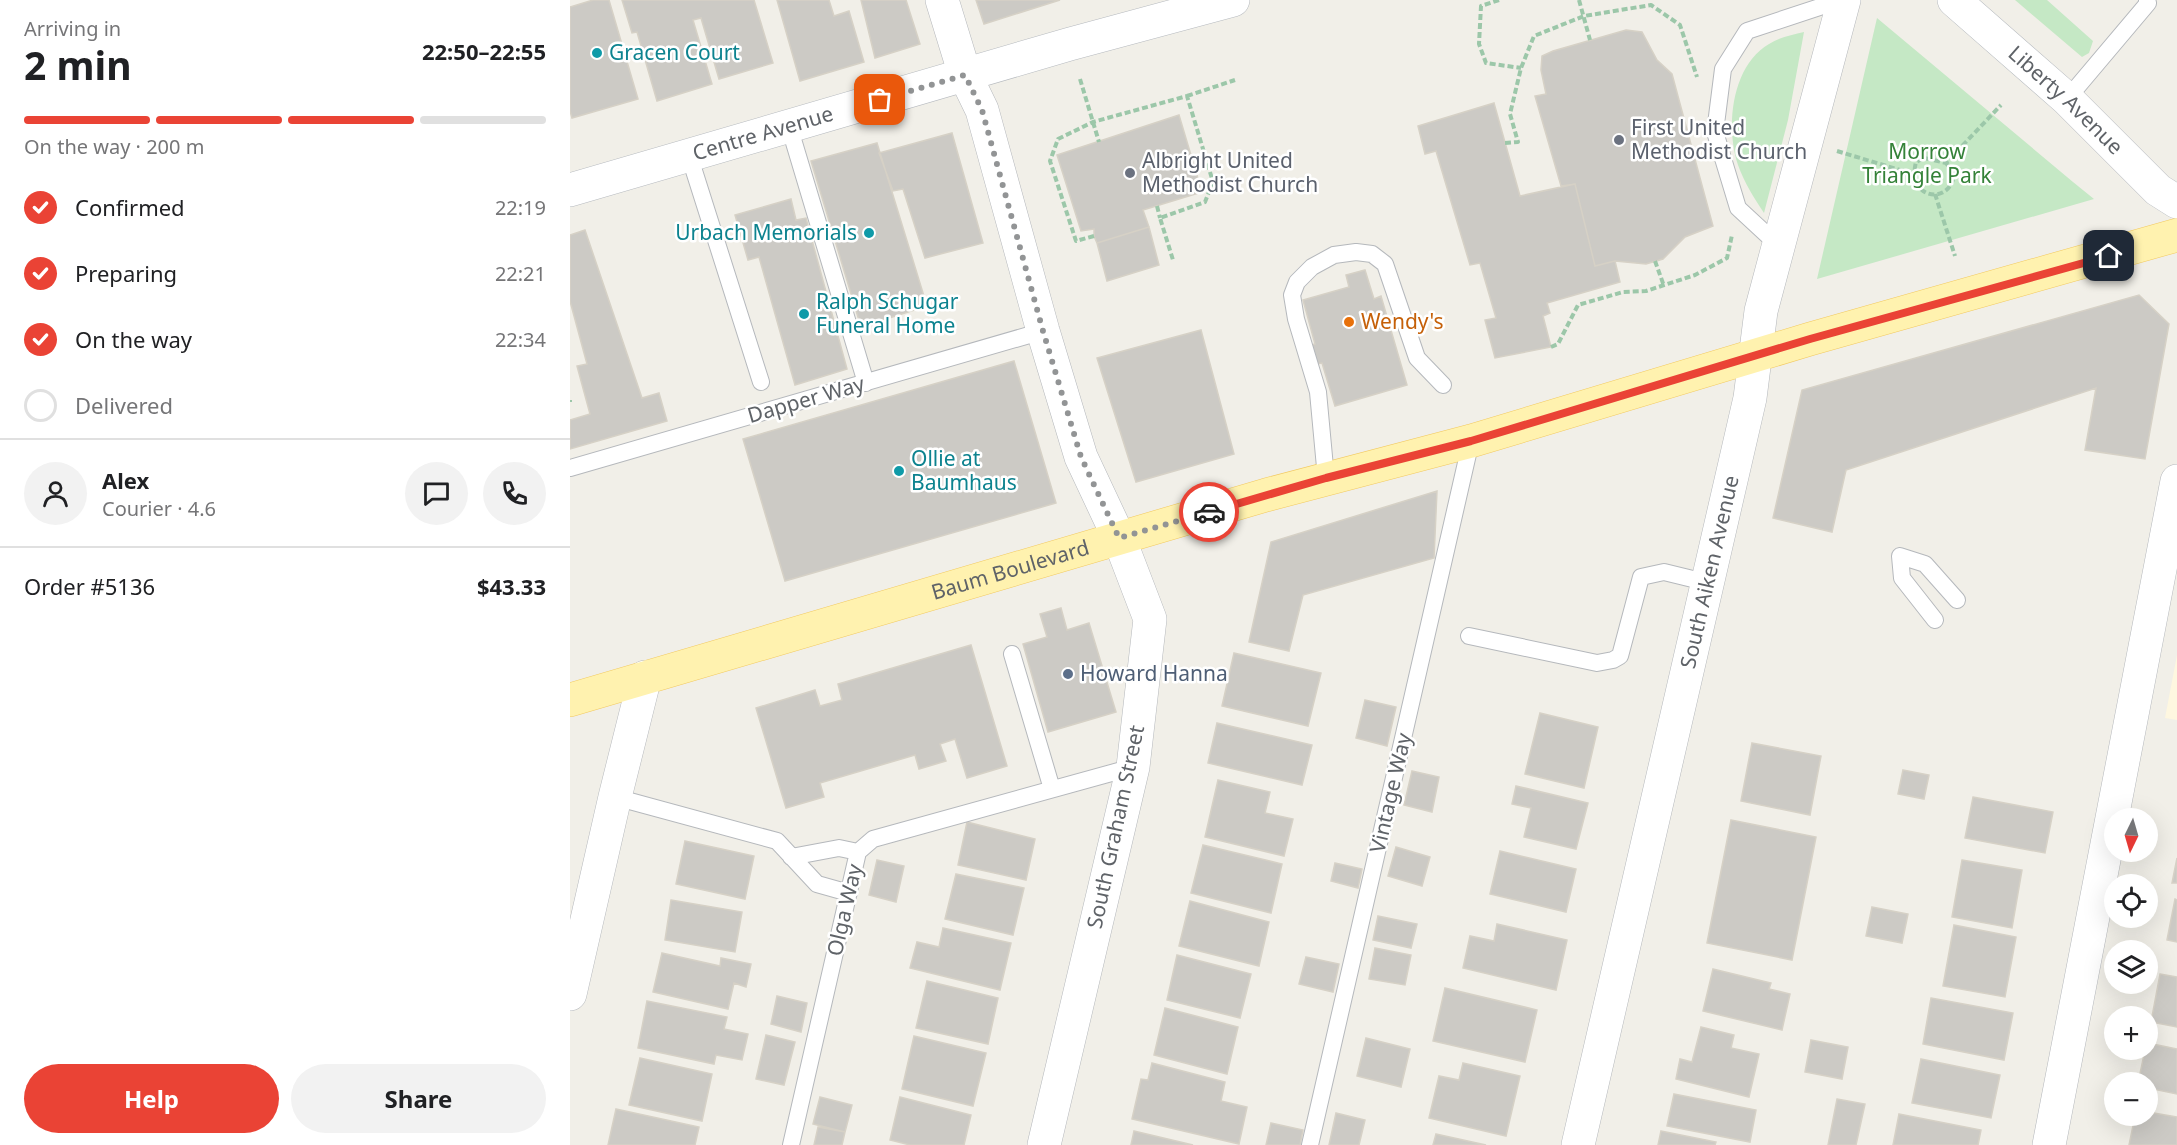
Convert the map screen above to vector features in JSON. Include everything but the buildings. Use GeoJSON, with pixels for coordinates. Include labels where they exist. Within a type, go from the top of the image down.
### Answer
{"type":"FeatureCollection","features":[{"type":"Feature","properties":{"kind":"main road","name":"Baum Boulevard"},"geometry":{"type":"LineString","coordinates":[[570,700],[1326,478],[1471,441],[1755,355],[2177,236]]}},
{"type":"Feature","properties":{"kind":"street","name":"South Graham Street"},"geometry":{"type":"LineString","coordinates":[[942,0],[965,75],[982,110],[1043,331],[1081,457],[1119,538],[1150,619],[1133,767],[1044,1145]]}},
{"type":"Feature","properties":{"kind":"street","name":"Centre Avenue"},"geometry":{"type":"LineString","coordinates":[[570,190],[1233,0]]}},
{"type":"Feature","properties":{"kind":"street","name":"South Aiken Avenue"},"geometry":{"type":"LineString","coordinates":[[1578,1145],[1750,398],[1761,311],[1842,0]]}},
{"type":"Feature","properties":{"kind":"street","name":"Liberty Avenue"},"geometry":{"type":"LineString","coordinates":[[1954,0],[2067,99],[2158,190],[2177,202]]}},
{"type":"Feature","properties":{"kind":"street"},"geometry":{"type":"LineString","coordinates":[[2049,1145],[2177,482]]}},
{"type":"Feature","properties":{"kind":"street"},"geometry":{"type":"LineString","coordinates":[[570,994],[645,677]]}},
{"type":"Feature","properties":{"kind":"lane"},"geometry":{"type":"LineString","coordinates":[[1779,246],[1738,208],[1715,132],[1723,69],[1747,31],[1842,0]]}},
{"type":"Feature","properties":{"kind":"lane"},"geometry":{"type":"LineString","coordinates":[[2067,99],[2148,3],[2147,0]]}},
{"type":"Feature","properties":{"kind":"lane"},"geometry":{"type":"LineString","coordinates":[[789,126],[866,383]]}},
{"type":"Feature","properties":{"kind":"lane"},"geometry":{"type":"LineString","coordinates":[[689,155],[761,382]]}},
{"type":"Feature","properties":{"kind":"lane"},"geometry":{"type":"LineString","coordinates":[[1326,478],[1318,392],[1296,319],[1292,295],[1297,282],[1312,267],[1334,255],[1356,252],[1372,254],[1385,264],[1417,358],[1443,385]]}},
{"type":"Feature","properties":{"kind":"lane","name":"Dapper Way"},"geometry":{"type":"LineString","coordinates":[[570,468],[1043,331]]}},
{"type":"Feature","properties":{"kind":"lane","name":"Vintage Way"},"geometry":{"type":"LineString","coordinates":[[1310,1145],[1471,441]]}},
{"type":"Feature","properties":{"kind":"lane"},"geometry":{"type":"LineString","coordinates":[[1935,620],[1902,578],[1900,556],[1925,564],[1957,600]]}},
{"type":"Feature","properties":{"kind":"lane"},"geometry":{"type":"LineString","coordinates":[[1469,636],[1597,663],[1612,660],[1620,656],[1641,577],[1664,572],[1709,583]]}},
{"type":"Feature","properties":{"kind":"lane"},"geometry":{"type":"LineString","coordinates":[[1012,654],[1052,789]]}},
{"type":"Feature","properties":{"kind":"lane","name":"Olga Way"},"geometry":{"type":"LineString","coordinates":[[790,1145],[858,852],[873,839],[1133,767]]}},
{"type":"Feature","properties":{"kind":"lane"},"geometry":{"type":"LineString","coordinates":[[615,797],[777,841],[817,884],[849,893]]}},
{"type":"Feature","properties":{"kind":"lane"},"geometry":{"type":"LineString","coordinates":[[791,856],[839,848],[858,852]]}},
{"type":"Feature","properties":{"kind":"path"},"geometry":{"type":"LineString","coordinates":[[1499,0],[1481,6],[1479,44],[1486,63],[1521,68]]}},
{"type":"Feature","properties":{"kind":"path"},"geometry":{"type":"LineString","coordinates":[[1579,0],[1590,40]]}},
{"type":"Feature","properties":{"kind":"path"},"geometry":{"type":"LineString","coordinates":[[1505,143],[1518,142],[1510,114],[1521,68],[1534,36],[1584,16],[1651,5],[1680,25],[1697,78]]}},
{"type":"Feature","properties":{"kind":"path"},"geometry":{"type":"LineString","coordinates":[[1080,79],[1098,142]]}},
{"type":"Feature","properties":{"kind":"path"},"geometry":{"type":"LineString","coordinates":[[1094,236],[1076,241],[1050,161],[1058,139],[1093,122],[1235,80]]}},
{"type":"Feature","properties":{"kind":"path"},"geometry":{"type":"LineString","coordinates":[[1160,218],[1205,202],[1214,182],[1187,96]]}},
{"type":"Feature","properties":{"kind":"path"},"geometry":{"type":"LineString","coordinates":[[1946,163],[2001,105]]}},
{"type":"Feature","properties":{"kind":"path"},"geometry":{"type":"LineString","coordinates":[[1837,151],[1913,174]]}},
{"type":"Feature","properties":{"kind":"path"},"geometry":{"type":"LineString","coordinates":[[1924,158],[1946,163],[1954,173],[1953,184],[1947,191],[1935,194],[1924,193],[1915,183],[1913,174],[1916,162],[1924,158]]}},
{"type":"Feature","properties":{"kind":"path"},"geometry":{"type":"LineString","coordinates":[[1935,194],[1955,256]]}},
{"type":"Feature","properties":{"kind":"path"},"geometry":{"type":"LineString","coordinates":[[1157,206],[1173,260]]}},
{"type":"Feature","properties":{"kind":"path"},"geometry":{"type":"LineString","coordinates":[[1551,347],[1558,344],[1578,305],[1623,292],[1646,291],[1664,286],[1695,275],[1727,258],[1738,208]]}},
{"type":"Feature","properties":{"kind":"path"},"geometry":{"type":"LineString","coordinates":[[1655,261],[1664,286]]}},
{"type":"Feature","properties":{"kind":"shaded area"},"geometry":{"type":"Polygon","coordinates":[[[2177,655],[2177,720],[2165,718],[2177,655]]]}},
{"type":"Feature","properties":{"kind":"green space"},"geometry":{"type":"Polygon","coordinates":[[[2015,0],[2047,0],[2093,41],[2089,53],[2082,57],[2015,0]]]}},
{"type":"Feature","properties":{"kind":"green space","name":"Morrow Triangle Park"},"geometry":{"type":"Polygon","coordinates":[[[1877,18],[2073,182],[2094,199],[1817,279],[1877,18]]]}},
{"type":"Feature","properties":{"kind":"green space"},"geometry":{"type":"Polygon","coordinates":[[[1804,32],[1788,120],[1764,213],[1743,178],[1734,150],[1732,116],[1735,98],[1747,66],[1757,54],[1777,40],[1804,32]]]}},
{"type":"Feature","properties":{"kind":"way so far"},"geometry":{"type":"LineString","coordinates":[[880,100],[965,75],[982,110],[1043,331],[1081,457],[1119,538],[1209,512]]}},
{"type":"Feature","properties":{"kind":"place","name":"Gracen Court"},"geometry":{"type":"Point","coordinates":[597,53]}},
{"type":"Feature","properties":{"kind":"place","name":"First United Methodist Church"},"geometry":{"type":"Point","coordinates":[1619,140]}},
{"type":"Feature","properties":{"kind":"place","name":"Albright United Methodist Church"},"geometry":{"type":"Point","coordinates":[1130,173]}},
{"type":"Feature","properties":{"kind":"place","name":"Urbach Memorials"},"geometry":{"type":"Point","coordinates":[869,233]}},
{"type":"Feature","properties":{"kind":"place","name":"Ralph Schugar Funeral Home"},"geometry":{"type":"Point","coordinates":[804,314]}},
{"type":"Feature","properties":{"kind":"place","name":"Wendy's"},"geometry":{"type":"Point","coordinates":[1349,322]}},
{"type":"Feature","properties":{"kind":"place","name":"Ollie at Baumhaus"},"geometry":{"type":"Point","coordinates":[899,471]}},
{"type":"Feature","properties":{"kind":"place","name":"Howard Hanna"},"geometry":{"type":"Point","coordinates":[1068,674]}},
{"type":"Feature","properties":{"kind":"route"},"geometry":{"type":"LineString","coordinates":[[1209,512],[1326,478],[1471,441],[1810,339],[2109,256]]}}]}
